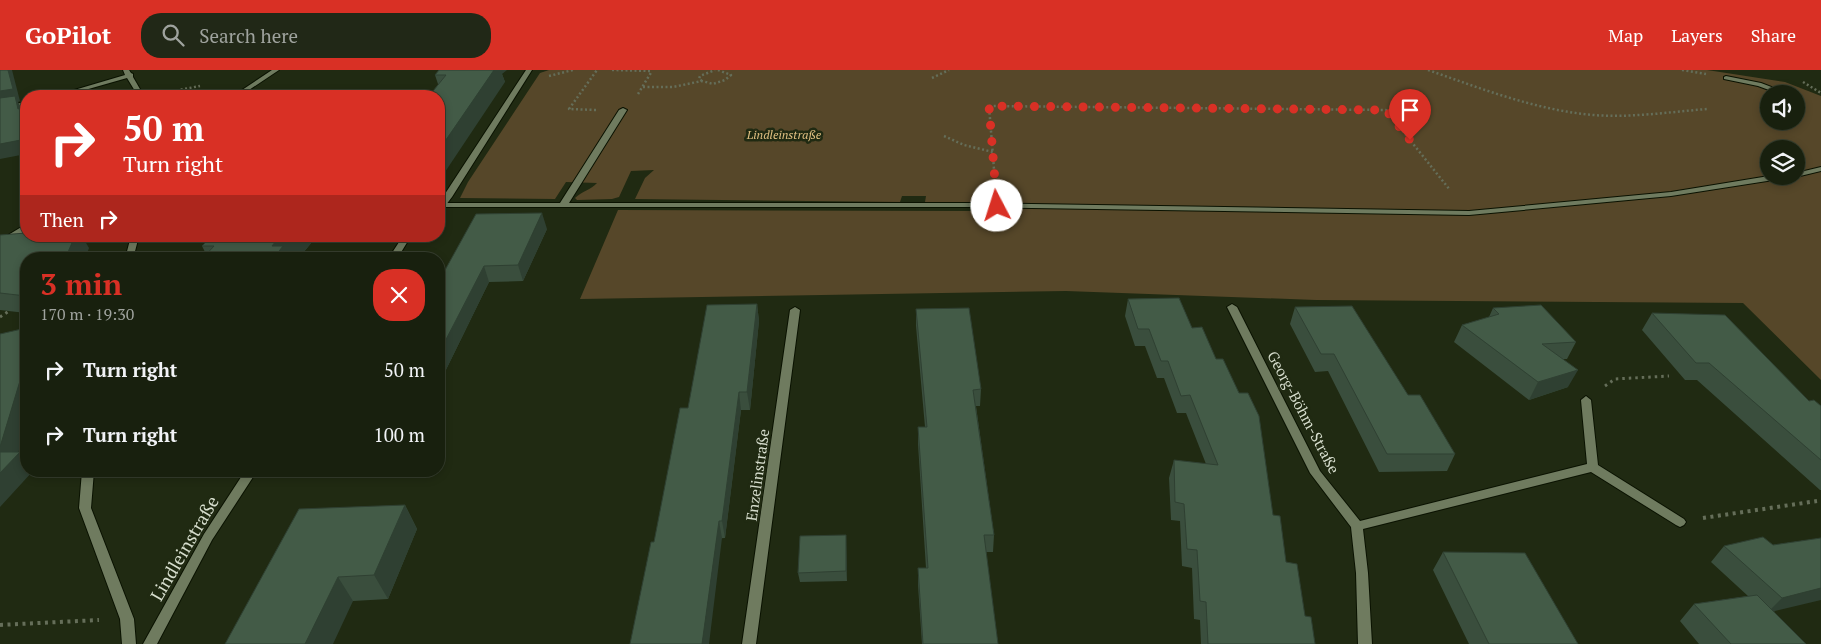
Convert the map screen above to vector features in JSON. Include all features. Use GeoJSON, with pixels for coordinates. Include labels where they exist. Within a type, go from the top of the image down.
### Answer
{"type":"FeatureCollection","features":[{"type":"Feature","properties":{"kind":"street"},"geometry":{"type":"LineString","coordinates":[[245,90],[276,70]]}},
{"type":"Feature","properties":{"kind":"street"},"geometry":{"type":"LineString","coordinates":[[445,201],[530,70]]}},
{"type":"Feature","properties":{"kind":"street"},"geometry":{"type":"LineString","coordinates":[[76,90],[128,73],[138,90]]}},
{"type":"Feature","properties":{"kind":"street"},"geometry":{"type":"LineString","coordinates":[[1726,78],[1762,85]]}},
{"type":"Feature","properties":{"kind":"street"},"geometry":{"type":"LineString","coordinates":[[0,109],[20,105]]}},
{"type":"Feature","properties":{"kind":"street"},"geometry":{"type":"LineString","coordinates":[[563,205],[624,110]]}},
{"type":"Feature","properties":{"kind":"street"},"geometry":{"type":"LineString","coordinates":[[1805,173],[1821,170]]}},
{"type":"Feature","properties":{"kind":"street"},"geometry":{"type":"LineString","coordinates":[[445,207],[563,205],[997,206],[1469,213],[1671,194],[1760,180]]}},
{"type":"Feature","properties":{"kind":"street"},"geometry":{"type":"LineString","coordinates":[[0,244],[20,232]]}},
{"type":"Feature","properties":{"kind":"street","name":"Georg-Böhm-Straße"},"geometry":{"type":"LineString","coordinates":[[1232,308],[1316,473],[1357,526]]}},
{"type":"Feature","properties":{"kind":"street","name":"Enzelinstraße"},"geometry":{"type":"LineString","coordinates":[[749,644],[794,310]]}},
{"type":"Feature","properties":{"kind":"street"},"geometry":{"type":"LineString","coordinates":[[1586,400],[1593,467]]}},
{"type":"Feature","properties":{"kind":"street"},"geometry":{"type":"LineString","coordinates":[[1365,644],[1362,573],[1357,526],[1593,467],[1680,522]]}},
{"type":"Feature","properties":{"kind":"street"},"geometry":{"type":"LineString","coordinates":[[87,477],[84,508],[127,619],[129,644]]}},
{"type":"Feature","properties":{"kind":"street","name":"Lindleinstraße"},"geometry":{"type":"LineString","coordinates":[[150,644],[208,536],[247,477]]}},
{"type":"Feature","properties":{"kind":"path"},"geometry":{"type":"LineString","coordinates":[[612,70],[652,71]]}},
{"type":"Feature","properties":{"kind":"path"},"geometry":{"type":"LineString","coordinates":[[642,87],[672,87],[702,81],[713,84],[726,80],[731,75],[716,70],[700,76],[698,79],[702,81]]}},
{"type":"Feature","properties":{"kind":"path"},"geometry":{"type":"LineString","coordinates":[[932,78],[949,70]]}},
{"type":"Feature","properties":{"kind":"path"},"geometry":{"type":"LineString","coordinates":[[1428,70],[1517,101],[1579,114],[1626,115],[1707,109]]}},
{"type":"Feature","properties":{"kind":"path"},"geometry":{"type":"LineString","coordinates":[[179,90],[200,86]]}},
{"type":"Feature","properties":{"kind":"path"},"geometry":{"type":"LineString","coordinates":[[997,206],[989,106],[1386,110],[1469,213]]}},
{"type":"Feature","properties":{"kind":"path"},"geometry":{"type":"LineString","coordinates":[[944,136],[964,145],[993,152]]}},
{"type":"Feature","properties":{"kind":"path"},"geometry":{"type":"LineString","coordinates":[[0,317],[13,308]]}},
{"type":"Feature","properties":{"kind":"path"},"geometry":{"type":"LineString","coordinates":[[1586,400],[1615,379],[1669,376]]}},
{"type":"Feature","properties":{"kind":"path"},"geometry":{"type":"LineString","coordinates":[[1680,522],[1817,501]]}},
{"type":"Feature","properties":{"kind":"path"},"geometry":{"type":"LineString","coordinates":[[0,625],[127,619]]}},
{"type":"Feature","properties":{"kind":"green space"},"geometry":{"type":"Polygon","coordinates":[[[549,70],[1707,70],[1785,82],[1793,85],[1760,85],[1760,130],[1805,130],[1805,90],[1821,96],[1821,380],[1743,303],[1316,300],[1066,291],[580,299],[618,210],[971,211],[971,202],[925,202],[926,196],[902,196],[900,202],[635,199],[645,178],[654,170],[631,171],[619,197],[612,199],[577,200],[575,198],[597,183],[566,182],[555,199],[460,198],[468,182],[540,73],[549,70]]]}},
{"type":"Feature","properties":{"kind":"building"},"geometry":{"type":"Polygon","coordinates":[[[0,70],[8,70],[13,89],[0,91],[0,70]]]}},
{"type":"Feature","properties":{"kind":"building"},"geometry":{"type":"Polygon","coordinates":[[[439,70],[494,70],[445,141],[445,90],[434,90],[446,75],[435,75],[439,70]]]}},
{"type":"Feature","properties":{"kind":"building"},"geometry":{"type":"Polygon","coordinates":[[[15,96],[18,109],[20,108],[20,140],[0,144],[0,98],[15,96]]]}},
{"type":"Feature","properties":{"kind":"building"},"geometry":{"type":"Polygon","coordinates":[[[542,213],[518,265],[484,266],[445,341],[445,270],[476,214],[542,213]]]}},
{"type":"Feature","properties":{"kind":"building"},"geometry":{"type":"Polygon","coordinates":[[[20,233],[20,242],[72,242],[68,252],[20,252],[20,295],[0,293],[0,235],[20,233]]]}},
{"type":"Feature","properties":{"kind":"building"},"geometry":{"type":"Polygon","coordinates":[[[206,242],[275,242],[272,246],[283,246],[278,252],[208,252],[214,246],[202,246],[206,242]]]}},
{"type":"Feature","properties":{"kind":"building"},"geometry":{"type":"Polygon","coordinates":[[[1179,298],[1192,328],[1202,327],[1216,359],[1223,359],[1239,393],[1248,393],[1259,416],[1273,515],[1280,516],[1286,562],[1297,564],[1305,616],[1311,617],[1315,644],[1208,644],[1206,602],[1200,601],[1197,550],[1187,549],[1184,504],[1175,502],[1174,460],[1218,465],[1190,395],[1181,396],[1168,361],[1161,361],[1149,329],[1138,329],[1128,299],[1179,298]]]}},
{"type":"Feature","properties":{"kind":"building"},"geometry":{"type":"Polygon","coordinates":[[[757,304],[747,392],[739,392],[722,521],[719,521],[702,644],[630,644],[651,542],[654,542],[680,408],[688,408],[707,305],[757,304]]]}},
{"type":"Feature","properties":{"kind":"building"},"geometry":{"type":"Polygon","coordinates":[[[1541,305],[1576,342],[1542,344],[1578,370],[1538,382],[1462,325],[1499,314],[1493,308],[1541,305]]]}},
{"type":"Feature","properties":{"kind":"building"},"geometry":{"type":"Polygon","coordinates":[[[1352,306],[1408,395],[1420,395],[1455,454],[1387,454],[1334,354],[1321,354],[1295,307],[1352,306]]]}},
{"type":"Feature","properties":{"kind":"building"},"geometry":{"type":"Polygon","coordinates":[[[969,308],[981,389],[973,390],[994,535],[984,535],[998,644],[923,644],[918,568],[928,568],[918,427],[927,427],[916,309],[969,308]]]}},
{"type":"Feature","properties":{"kind":"building"},"geometry":{"type":"Polygon","coordinates":[[[1652,313],[1725,315],[1809,401],[1814,400],[1821,406],[1821,460],[1709,363],[1696,363],[1652,313]]]}},
{"type":"Feature","properties":{"kind":"building"},"geometry":{"type":"Polygon","coordinates":[[[20,329],[20,381],[0,447],[0,334],[20,329]]]}},
{"type":"Feature","properties":{"kind":"building"},"geometry":{"type":"Polygon","coordinates":[[[0,452],[20,452],[0,473],[0,452]]]}},
{"type":"Feature","properties":{"kind":"building"},"geometry":{"type":"Polygon","coordinates":[[[405,505],[374,575],[338,577],[305,644],[225,644],[299,509],[405,505]]]}},
{"type":"Feature","properties":{"kind":"building"},"geometry":{"type":"Polygon","coordinates":[[[846,535],[846,571],[798,573],[800,536],[846,535]]]}},
{"type":"Feature","properties":{"kind":"building"},"geometry":{"type":"Polygon","coordinates":[[[1763,537],[1773,545],[1821,538],[1821,588],[1782,598],[1724,546],[1763,537]]]}},
{"type":"Feature","properties":{"kind":"building"},"geometry":{"type":"Polygon","coordinates":[[[1443,552],[1525,553],[1578,644],[1489,644],[1443,552]]]}},
{"type":"Feature","properties":{"kind":"building"},"geometry":{"type":"Polygon","coordinates":[[[1757,595],[1806,644],[1731,644],[1694,604],[1757,595]]]}},
{"type":"Feature","properties":{"kind":"route"},"geometry":{"type":"LineString","coordinates":[[997,206],[989,106],[1386,110],[1410,140]]}}]}
